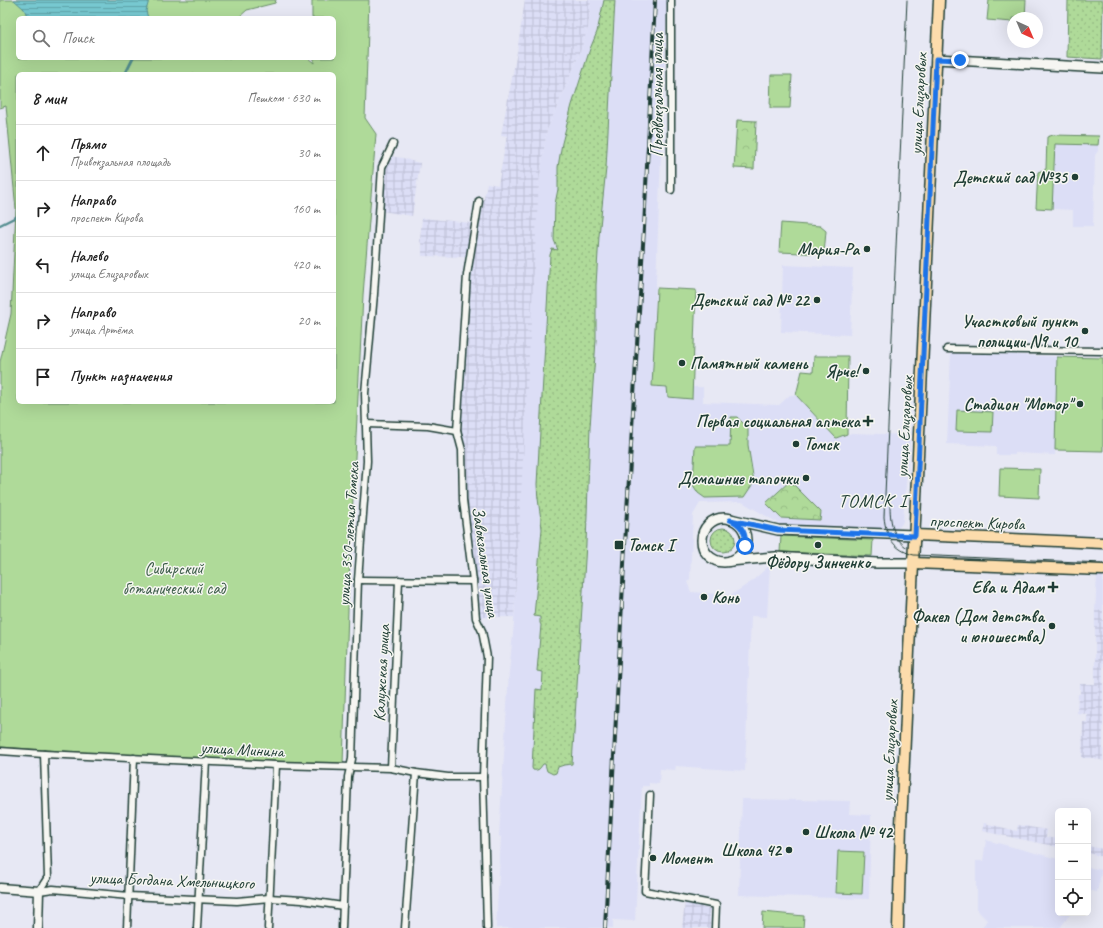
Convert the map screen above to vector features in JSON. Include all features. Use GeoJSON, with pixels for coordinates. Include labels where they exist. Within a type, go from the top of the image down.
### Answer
{"type":"FeatureCollection","features":[{"type":"Feature","properties":{"kind":"main road","name":"улица Елизаровых"},"geometry":{"type":"LineString","coordinates":[[898,928],[901,825],[939,0]]}},
{"type":"Feature","properties":{"kind":"main road"},"geometry":{"type":"LineString","coordinates":[[936,59],[1103,68]]}},
{"type":"Feature","properties":{"kind":"main road"},"geometry":{"type":"LineString","coordinates":[[730,561],[740,555],[743,551],[746,541],[744,532],[740,526],[730,520],[720,519],[710,523],[704,531],[702,542],[706,553],[710,558],[719,562],[730,561],[775,556],[877,563],[1103,570]]}},
{"type":"Feature","properties":{"kind":"main road","name":"проспект Кирова"},"geometry":{"type":"LineString","coordinates":[[730,520],[778,530],[1103,543]]}},
{"type":"Feature","properties":{"kind":"street","name":"Предвокзальная улица"},"geometry":{"type":"LineString","coordinates":[[671,0],[671,190]]}},
{"type":"Feature","properties":{"kind":"street","name":"улица 350-летия Томска"},"geometry":{"type":"LineString","coordinates":[[342,928],[348,777],[352,759],[358,580],[367,461],[365,393],[374,294],[382,167],[393,144]]}},
{"type":"Feature","properties":{"kind":"street","name":"Завокзальная улица"},"geometry":{"type":"LineString","coordinates":[[479,200],[467,274],[458,431],[462,450],[463,500],[476,618],[482,631],[487,657],[483,776],[487,928]]}},
{"type":"Feature","properties":{"kind":"street"},"geometry":{"type":"LineString","coordinates":[[947,349],[1103,350]]}},
{"type":"Feature","properties":{"kind":"street"},"geometry":{"type":"LineString","coordinates":[[366,424],[428,426],[458,431]]}},
{"type":"Feature","properties":{"kind":"street"},"geometry":{"type":"LineString","coordinates":[[358,580],[473,581]]}},
{"type":"Feature","properties":{"kind":"street","name":"Калужская улица"},"geometry":{"type":"LineString","coordinates":[[391,768],[399,580]]}},
{"type":"Feature","properties":{"kind":"street","name":"улица Минина"},"geometry":{"type":"LineString","coordinates":[[0,751],[391,768],[448,777],[483,776]]}},
{"type":"Feature","properties":{"kind":"street"},"geometry":{"type":"LineString","coordinates":[[38,928],[39,891],[48,877],[44,754]]}},
{"type":"Feature","properties":{"kind":"street"},"geometry":{"type":"LineString","coordinates":[[127,928],[134,758]]}},
{"type":"Feature","properties":{"kind":"street"},"geometry":{"type":"LineString","coordinates":[[197,928],[206,761]]}},
{"type":"Feature","properties":{"kind":"street"},"geometry":{"type":"LineString","coordinates":[[268,928],[276,764]]}},
{"type":"Feature","properties":{"kind":"street"},"geometry":{"type":"LineString","coordinates":[[405,928],[416,773]]}},
{"type":"Feature","properties":{"kind":"street"},"geometry":{"type":"LineString","coordinates":[[650,795],[645,891],[716,905],[715,928]]}},
{"type":"Feature","properties":{"kind":"street","name":"улица Богдана Хмельницкого"},"geometry":{"type":"LineString","coordinates":[[0,888],[39,891],[53,889],[129,896],[237,900],[269,898],[302,900],[343,906]]}},
{"type":"Feature","properties":{"kind":"shaded area"},"geometry":{"type":"Polygon","coordinates":[[[525,0],[591,0],[588,28],[579,55],[547,130],[539,182],[514,617],[478,617],[465,500],[460,432],[469,276],[487,183],[498,185],[507,136],[501,135],[517,52],[525,0]]]}},
{"type":"Feature","properties":{"kind":"shaded area"},"geometry":{"type":"Polygon","coordinates":[[[591,0],[667,0],[652,386],[703,387],[703,402],[779,405],[790,395],[796,395],[836,438],[852,433],[910,435],[903,521],[898,528],[894,530],[782,525],[742,502],[700,503],[693,515],[690,579],[687,582],[691,592],[731,595],[751,582],[770,565],[767,617],[751,616],[745,771],[676,766],[675,770],[660,769],[659,784],[649,783],[649,786],[642,786],[635,921],[613,920],[613,928],[496,928],[501,837],[499,836],[509,672],[514,623],[530,277],[539,182],[547,130],[579,55],[588,28],[591,0]]]}},
{"type":"Feature","properties":{"kind":"shaded area"},"geometry":{"type":"Polygon","coordinates":[[[1053,135],[1099,136],[1098,151],[1095,155],[1093,226],[1073,226],[1073,210],[1036,208],[1038,172],[1046,169],[1047,137],[1053,135]]]}},
{"type":"Feature","properties":{"kind":"shaded area"},"geometry":{"type":"Polygon","coordinates":[[[388,156],[403,158],[420,163],[412,216],[382,211],[388,156]]]}},
{"type":"Feature","properties":{"kind":"shaded area"},"geometry":{"type":"Polygon","coordinates":[[[422,218],[471,223],[466,257],[422,256],[422,246],[420,241],[422,218]]]}},
{"type":"Feature","properties":{"kind":"shaded area","name":"Детский сад № 22"},"geometry":{"type":"Polygon","coordinates":[[[783,265],[853,268],[850,335],[781,332],[783,265]]]}},
{"type":"Feature","properties":{"kind":"shaded area"},"geometry":{"type":"Polygon","coordinates":[[[951,353],[1103,358],[1103,451],[1055,450],[1055,455],[1015,453],[1015,455],[996,455],[996,446],[947,444],[951,353]]]}},
{"type":"Feature","properties":{"kind":"shaded area"},"geometry":{"type":"Polygon","coordinates":[[[1097,575],[1103,575],[1103,610],[1095,611],[1097,575]]]}},
{"type":"Feature","properties":{"kind":"shaded area"},"geometry":{"type":"Polygon","coordinates":[[[1103,610],[1103,761],[1094,758],[1082,758],[1083,722],[1087,722],[1087,714],[1077,713],[1080,684],[1095,684],[1095,611],[1103,610]]]}},
{"type":"Feature","properties":{"kind":"shaded area","name":"Школа № 42"},"geometry":{"type":"Polygon","coordinates":[[[742,799],[850,801],[849,814],[871,815],[869,899],[739,895],[742,799]]]}},
{"type":"Feature","properties":{"kind":"shaded area"},"geometry":{"type":"Polygon","coordinates":[[[984,823],[1017,831],[1018,825],[1047,830],[1046,837],[1055,838],[1055,846],[982,831],[984,823]]]}},
{"type":"Feature","properties":{"kind":"shaded area"},"geometry":{"type":"Polygon","coordinates":[[[986,840],[1055,858],[1055,916],[1069,916],[1060,928],[982,928],[987,920],[977,910],[976,861],[983,861],[986,840]]]}},
{"type":"Feature","properties":{"kind":"shaded area"},"geometry":{"type":"Polygon","coordinates":[[[1091,847],[1103,849],[1103,857],[1091,854],[1091,847]]]}},
{"type":"Feature","properties":{"kind":"shaded area"},"geometry":{"type":"Polygon","coordinates":[[[1091,868],[1102,870],[1097,892],[1091,891],[1091,868]]]}},
{"type":"Feature","properties":{"kind":"shaded area"},"geometry":{"type":"Polygon","coordinates":[[[685,903],[702,905],[702,908],[710,909],[710,928],[682,928],[685,903]]]}},
{"type":"Feature","properties":{"kind":"green space","name":"Сибирский ботанический сад"},"geometry":{"type":"Polygon","coordinates":[[[0,0],[276,0],[275,3],[247,10],[240,16],[16,16],[16,60],[310,60],[314,63],[314,60],[336,60],[336,16],[312,16],[312,0],[369,0],[365,118],[376,134],[363,295],[349,579],[343,764],[125,755],[0,747],[0,362],[11,314],[16,209],[6,106],[0,108],[0,0]]]}},
{"type":"Feature","properties":{"kind":"green space"},"geometry":{"type":"Polygon","coordinates":[[[604,0],[615,0],[606,168],[596,285],[596,340],[590,427],[586,544],[572,764],[558,767],[556,773],[553,774],[547,771],[545,764],[537,770],[533,770],[532,768],[536,689],[542,690],[543,672],[537,671],[541,625],[540,617],[534,616],[542,529],[537,484],[550,255],[552,249],[558,250],[554,240],[555,204],[558,189],[558,167],[562,143],[572,105],[597,32],[604,0]]]}},
{"type":"Feature","properties":{"kind":"green space"},"geometry":{"type":"Polygon","coordinates":[[[989,0],[1026,0],[1025,12],[1007,12],[1007,22],[987,20],[989,0]]]}},
{"type":"Feature","properties":{"kind":"green space"},"geometry":{"type":"Polygon","coordinates":[[[1068,0],[1103,0],[1102,59],[1067,57],[1068,0]]]}},
{"type":"Feature","properties":{"kind":"green space"},"geometry":{"type":"Polygon","coordinates":[[[771,75],[792,75],[790,108],[770,108],[771,75]]]}},
{"type":"Feature","properties":{"kind":"green space"},"geometry":{"type":"Polygon","coordinates":[[[737,120],[756,121],[754,169],[734,168],[737,120]]]}},
{"type":"Feature","properties":{"kind":"green space"},"geometry":{"type":"Polygon","coordinates":[[[1053,135],[1099,136],[1098,145],[1055,144],[1052,209],[1036,208],[1038,172],[1046,169],[1047,137],[1053,135]]]}},
{"type":"Feature","properties":{"kind":"green space"},"geometry":{"type":"Polygon","coordinates":[[[781,223],[820,226],[826,231],[824,254],[779,252],[781,223]]]}},
{"type":"Feature","properties":{"kind":"green space"},"geometry":{"type":"Polygon","coordinates":[[[657,288],[696,290],[692,399],[668,397],[667,387],[652,386],[657,288]]]}},
{"type":"Feature","properties":{"kind":"green space"},"geometry":{"type":"Polygon","coordinates":[[[814,356],[848,356],[847,434],[836,438],[796,395],[802,371],[813,372],[814,356]]]}},
{"type":"Feature","properties":{"kind":"green space","name":"Стадион \"Мотор\""},"geometry":{"type":"Polygon","coordinates":[[[1057,357],[1103,358],[1103,451],[1055,450],[1057,357]]]}},
{"type":"Feature","properties":{"kind":"green space"},"geometry":{"type":"Polygon","coordinates":[[[957,410],[993,412],[992,432],[956,431],[957,410]]]}},
{"type":"Feature","properties":{"kind":"green space"},"geometry":{"type":"Polygon","coordinates":[[[731,417],[737,417],[748,428],[748,445],[754,482],[744,497],[705,498],[698,493],[693,485],[695,446],[730,446],[731,417]]]}},
{"type":"Feature","properties":{"kind":"green space"},"geometry":{"type":"Polygon","coordinates":[[[1000,468],[1040,469],[1039,498],[999,496],[1000,468]]]}},
{"type":"Feature","properties":{"kind":"green space"},"geometry":{"type":"Polygon","coordinates":[[[790,481],[821,512],[820,520],[781,518],[766,503],[790,481]]]}},
{"type":"Feature","properties":{"kind":"green space"},"geometry":{"type":"Polygon","coordinates":[[[723,528],[731,532],[735,540],[731,548],[723,552],[715,548],[711,540],[715,532],[723,528]]]}},
{"type":"Feature","properties":{"kind":"green space"},"geometry":{"type":"Polygon","coordinates":[[[781,536],[873,540],[872,556],[780,552],[781,536]]]}},
{"type":"Feature","properties":{"kind":"green space"},"geometry":{"type":"Polygon","coordinates":[[[838,851],[864,852],[862,894],[836,893],[838,851]]]}},
{"type":"Feature","properties":{"kind":"green space"},"geometry":{"type":"Polygon","coordinates":[[[763,912],[804,916],[803,928],[762,928],[763,912]]]}},
{"type":"Feature","properties":{"kind":"water"},"geometry":{"type":"Polygon","coordinates":[[[14,0],[149,0],[146,11],[147,16],[27,16],[24,9],[14,0]]]}},
{"type":"Feature","properties":{"kind":"waterway"},"geometry":{"type":"LineString","coordinates":[[126,72],[132,60]]}},
{"type":"Feature","properties":{"kind":"waterway"},"geometry":{"type":"LineString","coordinates":[[0,225],[16,217]]}},
{"type":"Feature","properties":{"kind":"tram line"},"geometry":{"type":"LineString","coordinates":[[907,0],[884,517],[887,531],[892,542],[896,546],[901,550],[914,555],[1103,563]]}},
{"type":"Feature","properties":{"kind":"tram line"},"geometry":{"type":"LineString","coordinates":[[890,504],[893,528],[901,543],[906,547]]}},
{"type":"Feature","properties":{"kind":"railway"},"geometry":{"type":"LineString","coordinates":[[605,928],[625,545],[644,228],[655,0]]}},
{"type":"Feature","properties":{"kind":"place","name":"Детский сад №35"},"geometry":{"type":"Point","coordinates":[1075,177]}},
{"type":"Feature","properties":{"kind":"place","name":"Мария-Ра"},"geometry":{"type":"Point","coordinates":[867,249]}},
{"type":"Feature","properties":{"kind":"place","name":"Детский сад № 22"},"geometry":{"type":"Point","coordinates":[817,300]}},
{"type":"Feature","properties":{"kind":"place","name":"Участковый пункт полиции N9 и 10"},"geometry":{"type":"Point","coordinates":[1085,331]}},
{"type":"Feature","properties":{"kind":"place","name":"Памятный камень"},"geometry":{"type":"Point","coordinates":[682,363]}},
{"type":"Feature","properties":{"kind":"place","name":"Ярче!"},"geometry":{"type":"Point","coordinates":[866,371]}},
{"type":"Feature","properties":{"kind":"place","name":"Стадион \"Мотор\""},"geometry":{"type":"Point","coordinates":[1080,404]}},
{"type":"Feature","properties":{"kind":"place","name":"Первая социальная аптека"},"geometry":{"type":"Point","coordinates":[868,421]}},
{"type":"Feature","properties":{"kind":"place","name":"Томск"},"geometry":{"type":"Point","coordinates":[796,444]}},
{"type":"Feature","properties":{"kind":"place","name":"Домашние тапочки"},"geometry":{"type":"Point","coordinates":[806,478]}},
{"type":"Feature","properties":{"kind":"place","name":"Томск I"},"geometry":{"type":"Point","coordinates":[619,545]}},
{"type":"Feature","properties":{"kind":"place","name":"Фёдору Зинченко"},"geometry":{"type":"Point","coordinates":[818,545]}},
{"type":"Feature","properties":{"kind":"place","name":"Ева и Адам"},"geometry":{"type":"Point","coordinates":[1053,587]}},
{"type":"Feature","properties":{"kind":"place","name":"Конь"},"geometry":{"type":"Point","coordinates":[704,597]}},
{"type":"Feature","properties":{"kind":"place","name":"Факел (Дом детства и юношества)"},"geometry":{"type":"Point","coordinates":[1052,626]}},
{"type":"Feature","properties":{"kind":"place","name":"Школа № 42"},"geometry":{"type":"Point","coordinates":[806,832]}},
{"type":"Feature","properties":{"kind":"place","name":"Школа 42"},"geometry":{"type":"Point","coordinates":[789,850]}},
{"type":"Feature","properties":{"kind":"place","name":"Момент"},"geometry":{"type":"Point","coordinates":[653,858]}},
{"type":"Feature","properties":{"kind":"district","name":"ТОМСК I"},"geometry":{"type":"Point","coordinates":[873,500]}},
{"type":"Feature","properties":{"kind":"route"},"geometry":{"type":"LineString","coordinates":[[745,546],[746,541],[744,532],[737,523],[730,520],[778,530],[915,536],[936,59],[960,60]]}}]}
